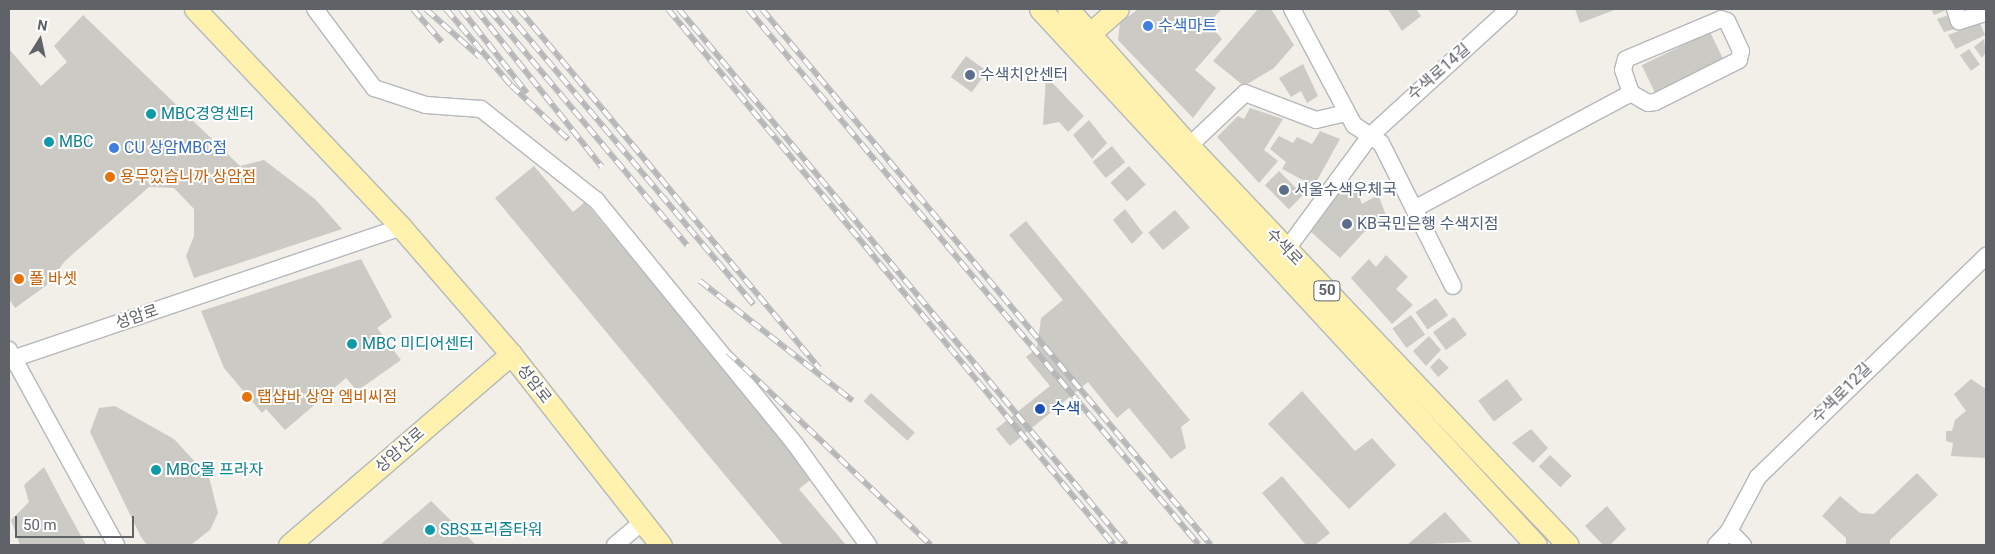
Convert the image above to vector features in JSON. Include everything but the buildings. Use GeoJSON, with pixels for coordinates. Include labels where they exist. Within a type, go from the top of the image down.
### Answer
{"type":"FeatureCollection","features":[{"type":"Feature","properties":{"kind":"main road","name":"성암로"},"geometry":{"type":"LineString","coordinates":[[195,9],[401,227],[511,354],[661,545]]}},
{"type":"Feature","properties":{"kind":"main road","name":"수색로"},"geometry":{"type":"LineString","coordinates":[[1040,9],[1082,40],[1189,146],[1568,545]]}},
{"type":"Feature","properties":{"kind":"main road","name":"수색로"},"geometry":{"type":"LineString","coordinates":[[1068,9],[1082,40],[1505,513],[1536,545]]}},
{"type":"Feature","properties":{"kind":"main road"},"geometry":{"type":"LineString","coordinates":[[1082,40],[1118,9]]}},
{"type":"Feature","properties":{"kind":"main road","name":"상암산로"},"geometry":{"type":"LineString","coordinates":[[289,545],[511,354]]}},
{"type":"Feature","properties":{"kind":"main road"},"geometry":{"type":"LineString","coordinates":[[1505,513],[1509,496],[1521,496]]}},
{"type":"Feature","properties":{"kind":"street"},"geometry":{"type":"LineString","coordinates":[[315,9],[374,88],[426,105],[481,110],[596,200],[795,444],[868,545]]}},
{"type":"Feature","properties":{"kind":"street"},"geometry":{"type":"LineString","coordinates":[[1292,9],[1346,113],[1354,125],[1381,144],[1453,286]]}},
{"type":"Feature","properties":{"kind":"street","name":"수색로14길"},"geometry":{"type":"LineString","coordinates":[[1287,249],[1370,136],[1508,9]]}},
{"type":"Feature","properties":{"kind":"street"},"geometry":{"type":"LineString","coordinates":[[1955,9],[1959,21],[1986,13]]}},
{"type":"Feature","properties":{"kind":"street"},"geometry":{"type":"LineString","coordinates":[[1721,19],[1728,21],[1741,51],[1739,60],[1655,102],[1648,103],[1631,93],[1623,70],[1626,59],[1721,19]]}},
{"type":"Feature","properties":{"kind":"street"},"geometry":{"type":"LineString","coordinates":[[1189,146],[1245,93],[1316,120],[1346,113]]}},
{"type":"Feature","properties":{"kind":"street"},"geometry":{"type":"LineString","coordinates":[[1414,209],[1631,93]]}},
{"type":"Feature","properties":{"kind":"street","name":"성암로"},"geometry":{"type":"LineString","coordinates":[[11,356],[401,227]]}},
{"type":"Feature","properties":{"kind":"street","name":"수색로12길"},"geometry":{"type":"LineString","coordinates":[[1716,545],[1729,531],[1758,477],[1986,256]]}},
{"type":"Feature","properties":{"kind":"street"},"geometry":{"type":"LineString","coordinates":[[11,356],[116,545]]}},
{"type":"Feature","properties":{"kind":"street"},"geometry":{"type":"LineString","coordinates":[[615,545],[642,522]]}},
{"type":"Feature","properties":{"kind":"street"},"geometry":{"type":"LineString","coordinates":[[1729,531],[1743,545]]}},
{"type":"Feature","properties":{"kind":"railway"},"geometry":{"type":"LineString","coordinates":[[413,9],[442,42]]}},
{"type":"Feature","properties":{"kind":"railway"},"geometry":{"type":"LineString","coordinates":[[426,9],[480,57]]}},
{"type":"Feature","properties":{"kind":"railway"},"geometry":{"type":"LineString","coordinates":[[446,9],[511,85],[568,139]]}},
{"type":"Feature","properties":{"kind":"railway"},"geometry":{"type":"LineString","coordinates":[[461,9],[527,93]]}},
{"type":"Feature","properties":{"kind":"railway"},"geometry":{"type":"LineString","coordinates":[[476,9],[602,167]]}},
{"type":"Feature","properties":{"kind":"railway"},"geometry":{"type":"LineString","coordinates":[[489,9],[688,246]]}},
{"type":"Feature","properties":{"kind":"railway"},"geometry":{"type":"LineString","coordinates":[[504,9],[754,305]]}},
{"type":"Feature","properties":{"kind":"railway"},"geometry":{"type":"LineString","coordinates":[[519,9],[819,368]]}},
{"type":"Feature","properties":{"kind":"railway"},"geometry":{"type":"LineString","coordinates":[[668,9],[1114,545]]}},
{"type":"Feature","properties":{"kind":"railway"},"geometry":{"type":"LineString","coordinates":[[679,9],[1126,545]]}},
{"type":"Feature","properties":{"kind":"railway"},"geometry":{"type":"LineString","coordinates":[[748,9],[1199,545]]}},
{"type":"Feature","properties":{"kind":"railway"},"geometry":{"type":"LineString","coordinates":[[762,9],[1211,545]]}},
{"type":"Feature","properties":{"kind":"railway"},"geometry":{"type":"LineString","coordinates":[[700,281],[853,401]]}},
{"type":"Feature","properties":{"kind":"railway"},"geometry":{"type":"LineString","coordinates":[[728,352],[931,545]]}},
{"type":"Feature","properties":{"kind":"place","name":"수색마트"},"geometry":{"type":"Point","coordinates":[1148,26]}},
{"type":"Feature","properties":{"kind":"place","name":"수색치안센터"},"geometry":{"type":"Point","coordinates":[970,75]}},
{"type":"Feature","properties":{"kind":"place","name":"MBC경영센터"},"geometry":{"type":"Point","coordinates":[151,114]}},
{"type":"Feature","properties":{"kind":"place","name":"MBC"},"geometry":{"type":"Point","coordinates":[49,142]}},
{"type":"Feature","properties":{"kind":"place","name":"CU 상암MBC점"},"geometry":{"type":"Point","coordinates":[114,148]}},
{"type":"Feature","properties":{"kind":"place","name":"용무있습니까 상암점"},"geometry":{"type":"Point","coordinates":[110,177]}},
{"type":"Feature","properties":{"kind":"place","name":"서울수색우체국"},"geometry":{"type":"Point","coordinates":[1284,190]}},
{"type":"Feature","properties":{"kind":"place","name":"KB국민은행 수색지점"},"geometry":{"type":"Point","coordinates":[1347,224]}},
{"type":"Feature","properties":{"kind":"place","name":"폴 바셋"},"geometry":{"type":"Point","coordinates":[19,279]}},
{"type":"Feature","properties":{"kind":"place","name":"MBC 미디어센터"},"geometry":{"type":"Point","coordinates":[352,344]}},
{"type":"Feature","properties":{"kind":"place","name":"탭샵바 상암 엠비씨점"},"geometry":{"type":"Point","coordinates":[247,397]}},
{"type":"Feature","properties":{"kind":"place","name":"수색"},"geometry":{"type":"Point","coordinates":[1040,409]}},
{"type":"Feature","properties":{"kind":"place","name":"MBC몰 프라자"},"geometry":{"type":"Point","coordinates":[156,470]}},
{"type":"Feature","properties":{"kind":"place","name":"SBS프리즘타워"},"geometry":{"type":"Point","coordinates":[430,530]}}]}
